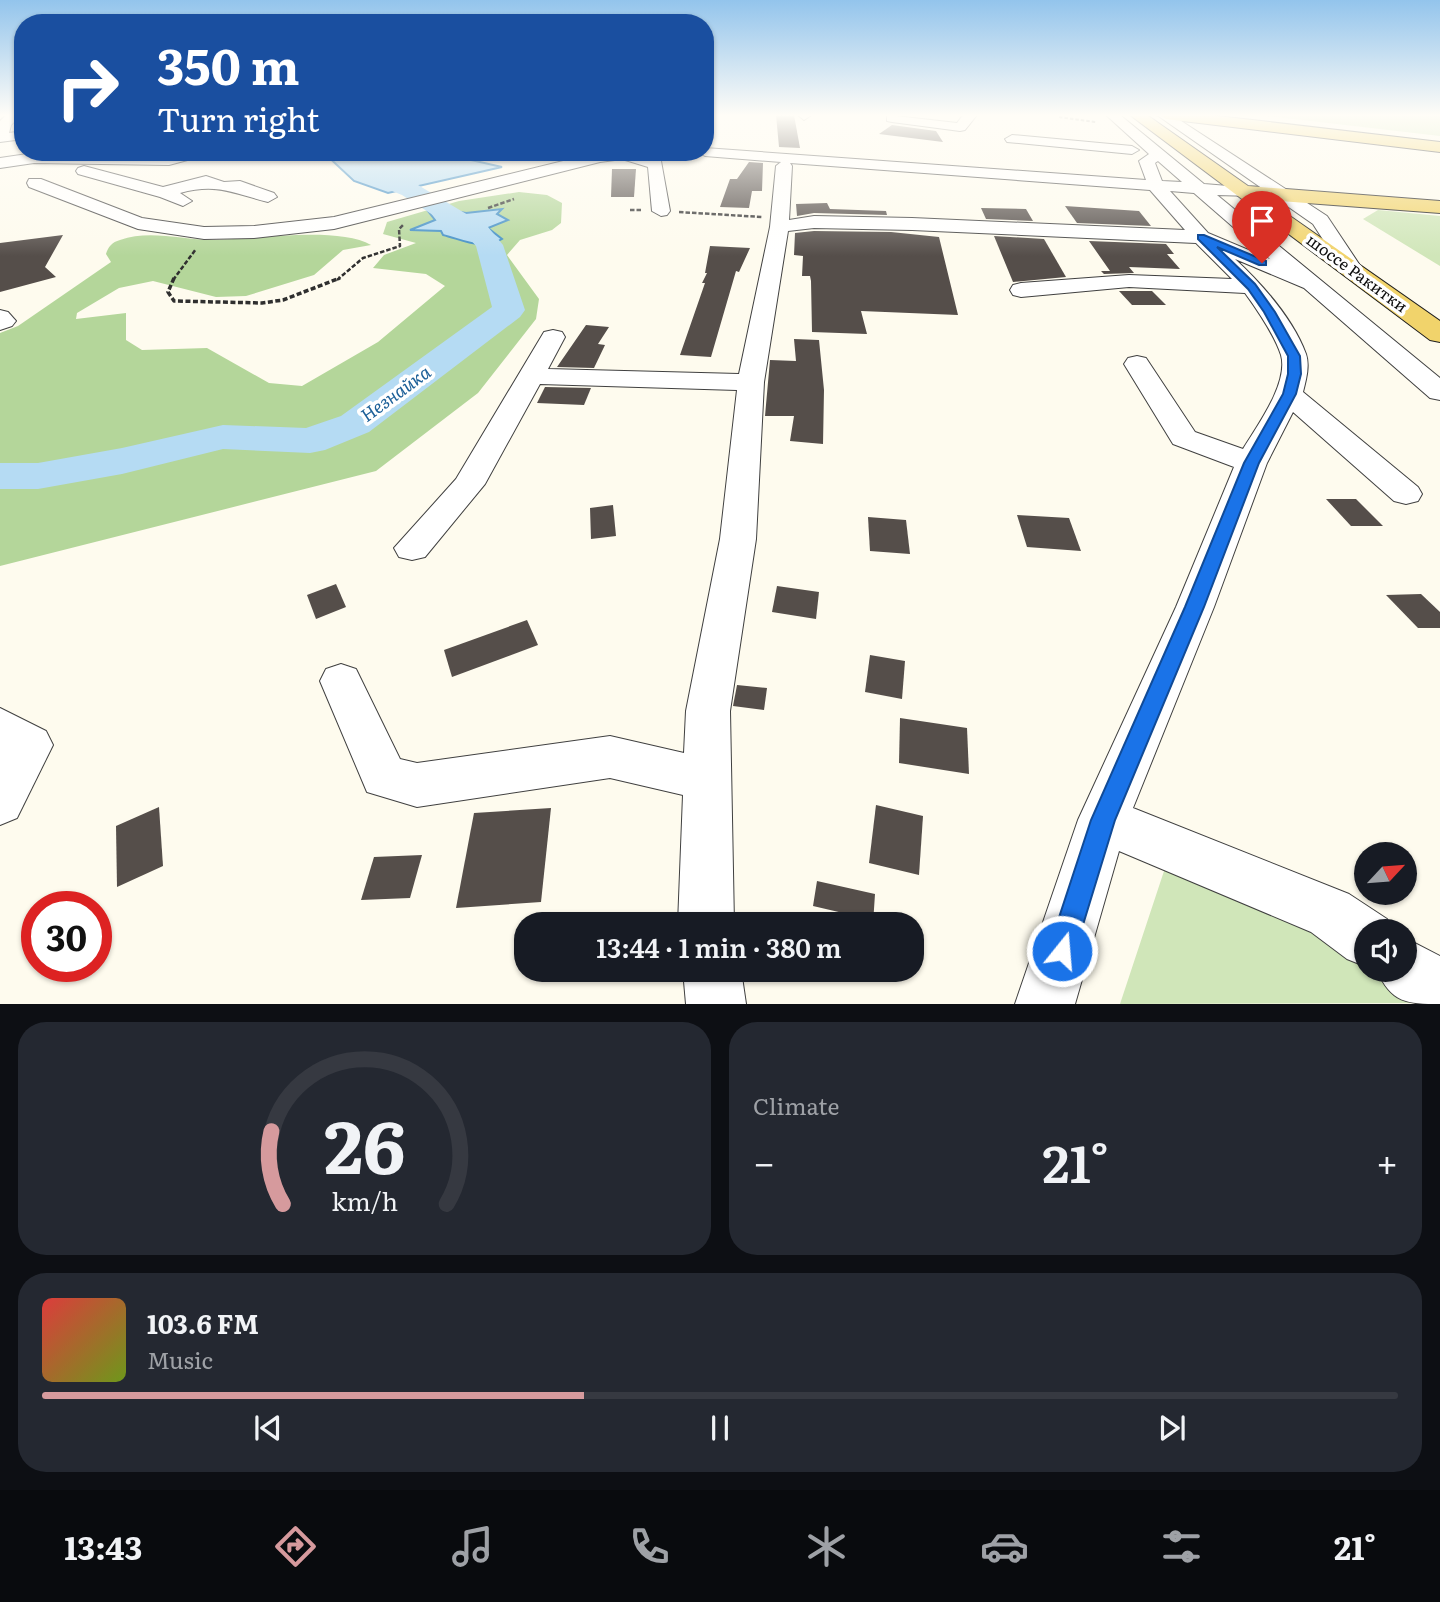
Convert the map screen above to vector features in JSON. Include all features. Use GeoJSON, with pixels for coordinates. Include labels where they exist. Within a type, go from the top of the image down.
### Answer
{"type":"FeatureCollection","features":[{"type":"Feature","properties":{"kind":"main road","name":"шоссе Ракитки"},"geometry":{"type":"LineString","coordinates":[[1203,162],[1220,174],[1246,181],[1352,270],[1440,334]]}},
{"type":"Feature","properties":{"kind":"main road"},"geometry":{"type":"LineString","coordinates":[[1246,181],[1284,195],[1440,206]]}},
{"type":"Feature","properties":{"kind":"street"},"geometry":{"type":"LineString","coordinates":[[23,162],[11,176],[138,223],[204,233],[297,228],[334,223],[573,162]]}},
{"type":"Feature","properties":{"kind":"street"},"geometry":{"type":"LineString","coordinates":[[61,162],[164,192],[183,201]]}},
{"type":"Feature","properties":{"kind":"street"},"geometry":{"type":"LineString","coordinates":[[646,162],[656,164],[661,211]]}},
{"type":"Feature","properties":{"kind":"street"},"geometry":{"type":"LineString","coordinates":[[927,162],[1025,167],[1162,169],[1220,174]]}},
{"type":"Feature","properties":{"kind":"street"},"geometry":{"type":"LineString","coordinates":[[987,162],[1025,167]]}},
{"type":"Feature","properties":{"kind":"street"},"geometry":{"type":"LineString","coordinates":[[1022,162],[1025,167]]}},
{"type":"Feature","properties":{"kind":"street"},"geometry":{"type":"LineString","coordinates":[[1045,1003],[1103,820],[1195,607],[1251,463],[1289,394],[1294,374],[1294,356],[1275,321],[1252,287],[1201,237],[1155,162]]}},
{"type":"Feature","properties":{"kind":"street"},"geometry":{"type":"LineString","coordinates":[[1222,162],[1246,181]]}},
{"type":"Feature","properties":{"kind":"street"},"geometry":{"type":"LineString","coordinates":[[706,912],[708,711],[738,539],[751,382],[779,222],[780,180],[784,166]]}},
{"type":"Feature","properties":{"kind":"street"},"geometry":{"type":"LineString","coordinates":[[1162,169],[1201,189],[1440,392]]}},
{"type":"Feature","properties":{"kind":"street"},"geometry":{"type":"LineString","coordinates":[[1162,169],[1201,189],[1246,181]]}},
{"type":"Feature","properties":{"kind":"street"},"geometry":{"type":"LineString","coordinates":[[164,192],[206,181],[223,187],[234,184],[268,197]]}},
{"type":"Feature","properties":{"kind":"street"},"geometry":{"type":"LineString","coordinates":[[1284,195],[1320,220],[1352,270]]}},
{"type":"Feature","properties":{"kind":"street"},"geometry":{"type":"LineString","coordinates":[[1308,212],[1308,208],[1315,204],[1354,200]]}},
{"type":"Feature","properties":{"kind":"street"},"geometry":{"type":"LineString","coordinates":[[779,222],[900,224],[1201,237],[1309,283]]}},
{"type":"Feature","properties":{"kind":"street"},"geometry":{"type":"LineString","coordinates":[[1021,290],[1129,281],[1252,287]]}},
{"type":"Feature","properties":{"kind":"street"},"geometry":{"type":"LineString","coordinates":[[412,548],[468,484],[553,337]]}},
{"type":"Feature","properties":{"kind":"street"},"geometry":{"type":"LineString","coordinates":[[1137,364],[1184,438],[1251,463]]}},
{"type":"Feature","properties":{"kind":"street"},"geometry":{"type":"LineString","coordinates":[[530,376],[751,382]]}},
{"type":"Feature","properties":{"kind":"street"},"geometry":{"type":"LineString","coordinates":[[1289,394],[1406,494]]}},
{"type":"Feature","properties":{"kind":"street"},"geometry":{"type":"LineString","coordinates":[[341,681],[384,777],[417,785],[610,757],[706,779]]}},
{"type":"Feature","properties":{"kind":"street"},"geometry":{"type":"LineString","coordinates":[[0,727],[30,745],[0,802]]}},
{"type":"Feature","properties":{"kind":"street"},"geometry":{"type":"LineString","coordinates":[[1103,820],[1330,913],[1354,930]]}},
{"type":"Feature","properties":{"kind":"street"},"geometry":{"type":"LineString","coordinates":[[1417,975],[1440,991]]}},
{"type":"Feature","properties":{"kind":"street"},"geometry":{"type":"LineString","coordinates":[[713,982],[716,1003]]}},
{"type":"Feature","properties":{"kind":"path"},"geometry":{"type":"LineString","coordinates":[[630,210],[779,222]]}},
{"type":"Feature","properties":{"kind":"path"},"geometry":{"type":"LineString","coordinates":[[204,233],[207,238],[177,272],[168,292],[174,302],[248,303],[283,300],[339,279],[363,258],[400,246],[400,229],[403,224],[410,222]]}},
{"type":"Feature","properties":{"kind":"green space"},"geometry":{"type":"Polygon","coordinates":[[[519,192],[547,195],[562,203],[561,223],[552,230],[520,240],[507,255],[539,299],[536,319],[478,393],[376,471],[0,566],[0,333],[18,326],[111,262],[106,254],[113,243],[132,237],[156,235],[216,240],[318,235],[357,239],[371,245],[343,250],[314,275],[246,296],[216,297],[153,281],[119,288],[77,313],[76,319],[126,313],[126,340],[142,350],[207,348],[269,383],[302,386],[378,342],[445,286],[426,274],[373,268],[384,255],[416,243],[383,234],[387,222],[459,201],[519,192]]]}},
{"type":"Feature","properties":{"kind":"green space"},"geometry":{"type":"Polygon","coordinates":[[[1378,210],[1440,216],[1440,266],[1363,219],[1378,210]]]}},
{"type":"Feature","properties":{"kind":"green space"},"geometry":{"type":"Polygon","coordinates":[[[1167,862],[1354,952],[1354,982],[1400,982],[1431,1003],[1120,1004],[1167,862]]]}},
{"type":"Feature","properties":{"kind":"water"},"geometry":{"type":"Polygon","coordinates":[[[334,162],[479,162],[502,167],[388,193],[354,181],[334,162]]]}},
{"type":"Feature","properties":{"kind":"water"},"geometry":{"type":"Polygon","coordinates":[[[440,208],[466,213],[502,209],[497,214],[508,220],[488,228],[502,239],[480,244],[443,235],[441,231],[410,230],[435,220],[428,211],[440,208]]]}},
{"type":"Feature","properties":{"kind":"building"},"geometry":{"type":"Polygon","coordinates":[[[749,162],[763,163],[762,191],[752,191],[749,208],[720,207],[730,179],[737,179],[749,162]]]}},
{"type":"Feature","properties":{"kind":"building"},"geometry":{"type":"Polygon","coordinates":[[[612,169],[636,169],[634,197],[611,197],[612,169]]]}},
{"type":"Feature","properties":{"kind":"building"},"geometry":{"type":"Polygon","coordinates":[[[827,203],[830,209],[886,211],[887,215],[814,213],[797,216],[796,204],[827,203]]]}},
{"type":"Feature","properties":{"kind":"building"},"geometry":{"type":"Polygon","coordinates":[[[1065,206],[1139,211],[1151,226],[1077,223],[1065,206]]]}},
{"type":"Feature","properties":{"kind":"building"},"geometry":{"type":"Polygon","coordinates":[[[981,208],[1026,209],[1033,221],[986,219],[981,208]]]}},
{"type":"Feature","properties":{"kind":"building"},"geometry":{"type":"Polygon","coordinates":[[[891,232],[939,237],[958,315],[861,311],[867,334],[812,332],[810,276],[802,276],[803,256],[794,255],[795,233],[891,232]]]}},
{"type":"Feature","properties":{"kind":"building"},"geometry":{"type":"Polygon","coordinates":[[[63,235],[45,267],[56,277],[0,292],[0,243],[63,235]]]}},
{"type":"Feature","properties":{"kind":"building"},"geometry":{"type":"Polygon","coordinates":[[[994,236],[1044,239],[1066,277],[1013,282],[994,236]]]}},
{"type":"Feature","properties":{"kind":"building"},"geometry":{"type":"Polygon","coordinates":[[[1089,241],[1166,244],[1174,254],[1167,254],[1180,269],[1129,267],[1134,273],[1104,274],[1101,271],[1110,271],[1089,241]]]}},
{"type":"Feature","properties":{"kind":"building"},"geometry":{"type":"Polygon","coordinates":[[[710,246],[750,248],[739,272],[736,271],[711,357],[680,355],[705,283],[702,283],[707,273],[710,246]]]}},
{"type":"Feature","properties":{"kind":"building"},"geometry":{"type":"Polygon","coordinates":[[[1119,291],[1152,291],[1166,305],[1132,305],[1119,291]]]}},
{"type":"Feature","properties":{"kind":"building"},"geometry":{"type":"Polygon","coordinates":[[[586,325],[609,327],[598,344],[605,345],[594,368],[557,367],[586,325]]]}},
{"type":"Feature","properties":{"kind":"building"},"geometry":{"type":"Polygon","coordinates":[[[794,339],[819,340],[824,390],[823,444],[790,441],[794,416],[765,416],[770,360],[796,361],[794,339]]]}},
{"type":"Feature","properties":{"kind":"building"},"geometry":{"type":"Polygon","coordinates":[[[545,387],[591,388],[584,405],[537,403],[545,387]]]}},
{"type":"Feature","properties":{"kind":"building"},"geometry":{"type":"Polygon","coordinates":[[[1326,499],[1356,499],[1383,526],[1351,526],[1326,499]]]}},
{"type":"Feature","properties":{"kind":"building"},"geometry":{"type":"Polygon","coordinates":[[[613,505],[616,536],[591,539],[590,508],[613,505]]]}},
{"type":"Feature","properties":{"kind":"building"},"geometry":{"type":"Polygon","coordinates":[[[1017,515],[1069,518],[1081,551],[1027,547],[1017,515]]]}},
{"type":"Feature","properties":{"kind":"building"},"geometry":{"type":"Polygon","coordinates":[[[868,517],[906,520],[910,554],[870,551],[868,517]]]}},
{"type":"Feature","properties":{"kind":"building"},"geometry":{"type":"Polygon","coordinates":[[[336,584],[346,607],[316,619],[307,595],[336,584]]]}},
{"type":"Feature","properties":{"kind":"building"},"geometry":{"type":"Polygon","coordinates":[[[777,586],[819,592],[816,619],[772,612],[777,586]]]}},
{"type":"Feature","properties":{"kind":"building"},"geometry":{"type":"Polygon","coordinates":[[[1421,594],[1440,612],[1440,628],[1418,628],[1386,595],[1421,594]]]}},
{"type":"Feature","properties":{"kind":"building"},"geometry":{"type":"Polygon","coordinates":[[[527,620],[538,645],[452,677],[444,650],[527,620]]]}},
{"type":"Feature","properties":{"kind":"building"},"geometry":{"type":"Polygon","coordinates":[[[870,655],[905,661],[902,699],[865,692],[870,655]]]}},
{"type":"Feature","properties":{"kind":"building"},"geometry":{"type":"Polygon","coordinates":[[[737,685],[767,688],[764,710],[733,706],[737,685]]]}},
{"type":"Feature","properties":{"kind":"building"},"geometry":{"type":"Polygon","coordinates":[[[900,718],[967,728],[969,774],[899,763],[900,718]]]}},
{"type":"Feature","properties":{"kind":"building"},"geometry":{"type":"Polygon","coordinates":[[[876,805],[923,816],[919,875],[869,863],[876,805]]]}},
{"type":"Feature","properties":{"kind":"building"},"geometry":{"type":"Polygon","coordinates":[[[159,807],[163,866],[117,887],[116,826],[159,807]]]}},
{"type":"Feature","properties":{"kind":"building"},"geometry":{"type":"Polygon","coordinates":[[[551,808],[541,902],[456,908],[474,813],[551,808]]]}},
{"type":"Feature","properties":{"kind":"building"},"geometry":{"type":"Polygon","coordinates":[[[422,855],[410,898],[361,900],[374,857],[422,855]]]}},
{"type":"Feature","properties":{"kind":"building"},"geometry":{"type":"Polygon","coordinates":[[[817,881],[875,894],[874,912],[839,912],[813,906],[817,881]]]}},
{"type":"Feature","properties":{"kind":"waterway","name":"Незнайка"},"geometry":{"type":"LineString","coordinates":[[0,476],[38,476],[122,461],[223,437],[310,441],[355,424],[509,310],[489,245],[479,233],[410,190],[385,180],[368,162]]}},
{"type":"Feature","properties":{"kind":"route"},"geometry":{"type":"LineString","coordinates":[[1062,951],[1103,820],[1195,607],[1251,463],[1289,394],[1294,374],[1294,356],[1270,312],[1252,287],[1201,237],[1262,263]]}}]}
